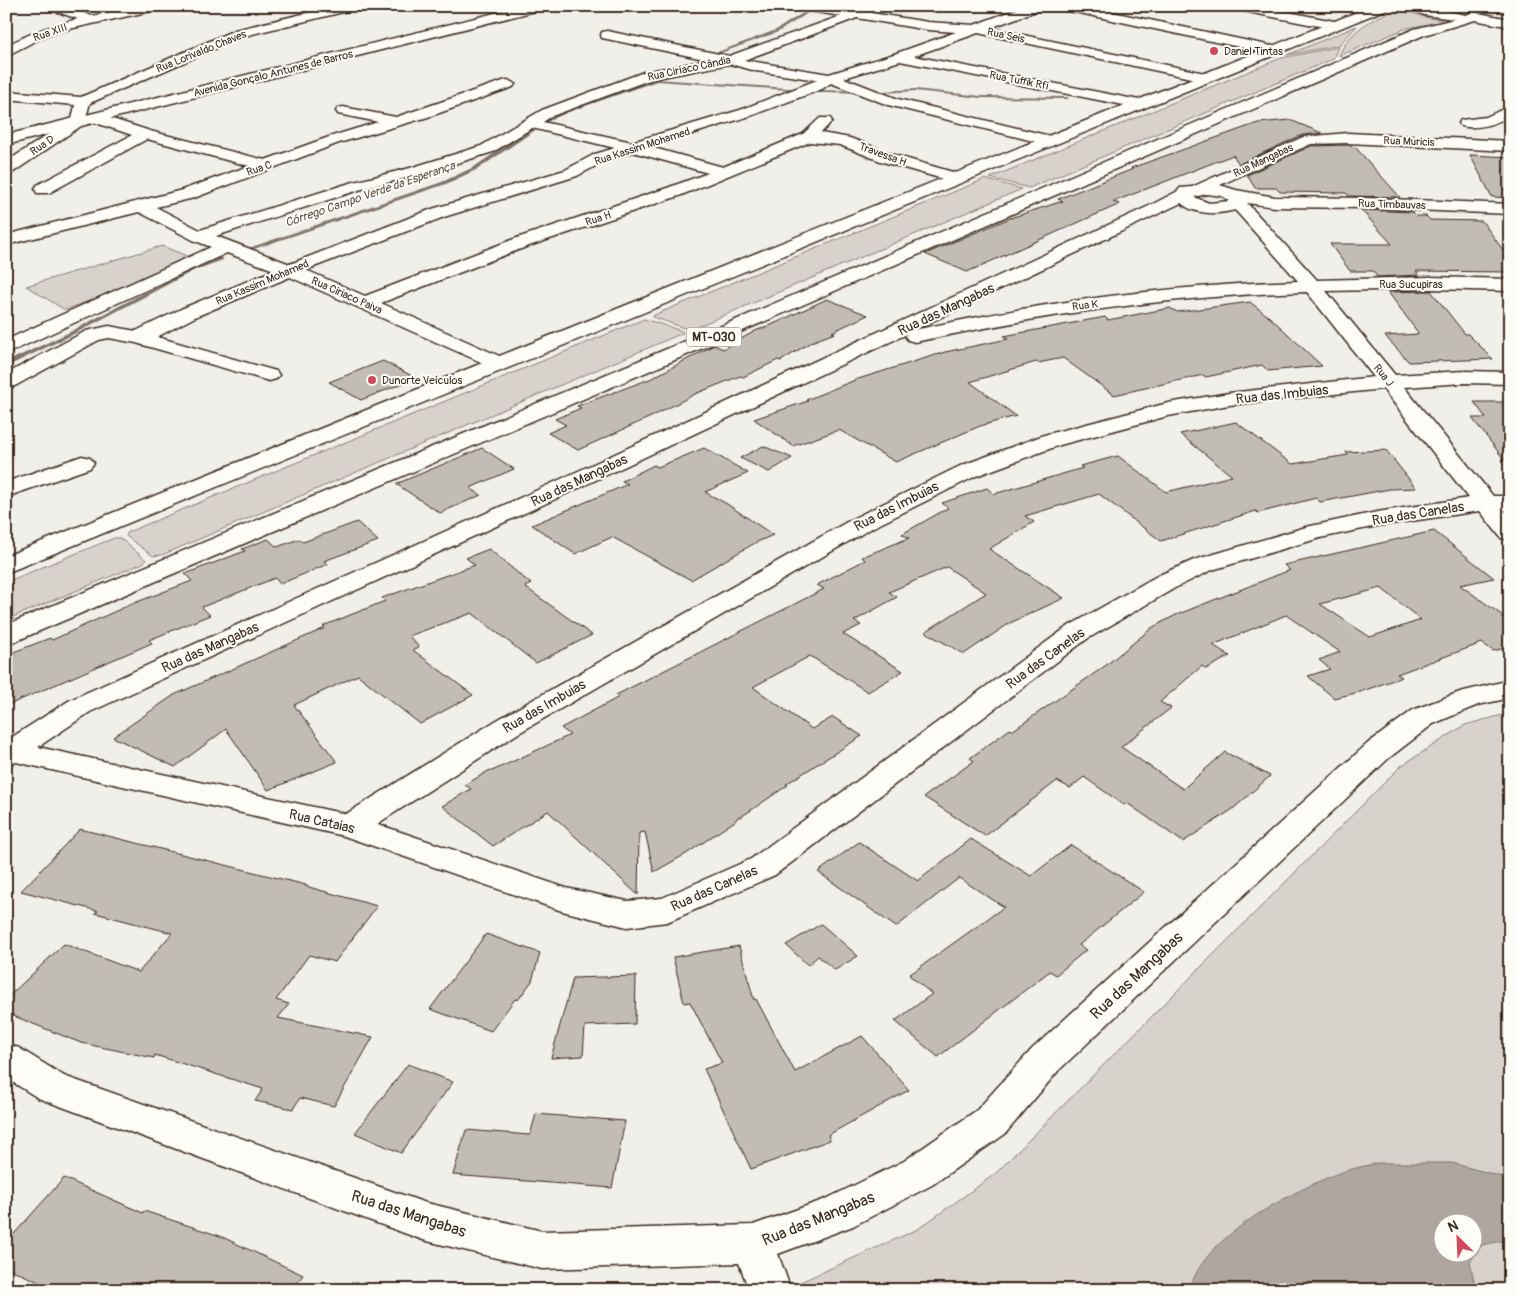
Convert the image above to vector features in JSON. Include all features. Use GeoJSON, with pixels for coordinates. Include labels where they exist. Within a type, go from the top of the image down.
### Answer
{"type":"FeatureCollection","features":[{"type":"Feature","properties":{"kind":"street"},"geometry":{"type":"LineString","coordinates":[[53,6],[90,20]]}},
{"type":"Feature","properties":{"kind":"street","name":"Rua XIII"},"geometry":{"type":"LineString","coordinates":[[6,52],[34,36],[56,28],[156,6]]}},
{"type":"Feature","properties":{"kind":"street","name":"Rua Lorivaldo Chaves"},"geometry":{"type":"LineString","coordinates":[[83,102],[240,33],[352,6]]}},
{"type":"Feature","properties":{"kind":"street","name":"Avenida Gonçalo Antunes de Barros"},"geometry":{"type":"LineString","coordinates":[[6,140],[539,6]]}},
{"type":"Feature","properties":{"kind":"street","name":"Rua Seis"},"geometry":{"type":"LineString","coordinates":[[806,6],[928,26],[978,29],[1205,77]]}},
{"type":"Feature","properties":{"kind":"street","name":"Rua Ciríaco Cândia"},"geometry":{"type":"LineString","coordinates":[[199,236],[356,186],[416,172],[487,149],[538,125],[548,113],[649,75],[730,60],[879,6]]}},
{"type":"Feature","properties":{"kind":"street","name":"Rua Kassim Mohamed"},"geometry":{"type":"LineString","coordinates":[[139,338],[188,313],[290,270],[438,213],[571,173],[601,157],[632,147],[745,114],[830,78],[900,57],[1037,6]]}},
{"type":"Feature","properties":{"kind":"street"},"geometry":{"type":"LineString","coordinates":[[1065,6],[1272,50]]}},
{"type":"Feature","properties":{"kind":"street"},"geometry":{"type":"LineString","coordinates":[[1238,6],[1334,25]]}},
{"type":"Feature","properties":{"kind":"street"},"geometry":{"type":"LineString","coordinates":[[6,565],[499,363],[1383,6]]}},
{"type":"Feature","properties":{"kind":"street","name":"MT-030"},"geometry":{"type":"LineString","coordinates":[[1411,6],[1425,12],[1448,16],[1491,14],[1496,11],[1496,8]]}},
{"type":"Feature","properties":{"kind":"street"},"geometry":{"type":"LineString","coordinates":[[1473,16],[1510,25]]}},
{"type":"Feature","properties":{"kind":"street","name":"MT-030"},"geometry":{"type":"LineString","coordinates":[[6,636],[740,326],[1300,83],[1429,29],[1473,16]]}},
{"type":"Feature","properties":{"kind":"street"},"geometry":{"type":"LineString","coordinates":[[1429,29],[1476,25],[1510,25]]}},
{"type":"Feature","properties":{"kind":"street"},"geometry":{"type":"LineString","coordinates":[[607,36],[730,60],[756,68],[830,78],[893,102],[928,112],[1049,140]]}},
{"type":"Feature","properties":{"kind":"street","name":"Rua Tuffik Rfi"},"geometry":{"type":"LineString","coordinates":[[900,57],[1139,104]]}},
{"type":"Feature","properties":{"kind":"street"},"geometry":{"type":"LineString","coordinates":[[592,112],[667,81],[695,67]]}},
{"type":"Feature","properties":{"kind":"street","name":"Rua C"},"geometry":{"type":"LineString","coordinates":[[6,240],[188,194],[334,140],[398,122],[508,84]]}},
{"type":"Feature","properties":{"kind":"street"},"geometry":{"type":"LineString","coordinates":[[6,94],[83,102],[79,122]]}},
{"type":"Feature","properties":{"kind":"street"},"geometry":{"type":"LineString","coordinates":[[1466,123],[1489,120],[1510,110]]}},
{"type":"Feature","properties":{"kind":"street"},"geometry":{"type":"LineString","coordinates":[[343,111],[398,122]]}},
{"type":"Feature","properties":{"kind":"street"},"geometry":{"type":"LineString","coordinates":[[95,118],[145,134],[265,165]]}},
{"type":"Feature","properties":{"kind":"street"},"geometry":{"type":"LineString","coordinates":[[538,125],[576,118]]}},
{"type":"Feature","properties":{"kind":"street","name":"Rua H"},"geometry":{"type":"LineString","coordinates":[[366,303],[520,243],[673,192],[724,172],[808,137],[824,121]]}},
{"type":"Feature","properties":{"kind":"street","name":"Rua D"},"geometry":{"type":"LineString","coordinates":[[6,170],[79,122]]}},
{"type":"Feature","properties":{"kind":"street"},"geometry":{"type":"LineString","coordinates":[[538,125],[632,147],[724,172]]}},
{"type":"Feature","properties":{"kind":"street"},"geometry":{"type":"LineString","coordinates":[[43,189],[145,134]]}},
{"type":"Feature","properties":{"kind":"street","name":"Travessa H"},"geometry":{"type":"LineString","coordinates":[[808,137],[826,137],[853,143],[879,154],[957,178]]}},
{"type":"Feature","properties":{"kind":"street","name":"Rua Muricis"},"geometry":{"type":"LineString","coordinates":[[1308,140],[1348,138],[1510,146]]}},
{"type":"Feature","properties":{"kind":"street","name":"Rua Mangabas"},"geometry":{"type":"LineString","coordinates":[[1231,195],[1288,148],[1308,140]]}},
{"type":"Feature","properties":{"kind":"street"},"geometry":{"type":"LineString","coordinates":[[1155,210],[1176,208],[1210,208],[1233,206],[1231,195],[1191,191],[1184,195],[1188,202],[1210,208],[1254,220]]}},
{"type":"Feature","properties":{"kind":"street","name":"Rua das Mangabas"},"geometry":{"type":"LineString","coordinates":[[8,753],[80,706],[541,497],[862,348],[1155,210],[1191,191]]}},
{"type":"Feature","properties":{"kind":"street","name":"Rua Timbauvas"},"geometry":{"type":"LineString","coordinates":[[1231,195],[1263,204],[1275,202],[1377,203],[1510,209]]}},
{"type":"Feature","properties":{"kind":"street","name":"Rua J"},"geometry":{"type":"LineString","coordinates":[[1231,195],[1312,286],[1389,381],[1497,503],[1510,533]]}},
{"type":"Feature","properties":{"kind":"street","name":"Rua Ciriaco Paiva"},"geometry":{"type":"LineString","coordinates":[[139,205],[199,236],[290,270],[499,363]]}},
{"type":"Feature","properties":{"kind":"street"},"geometry":{"type":"LineString","coordinates":[[6,348],[225,247]]}},
{"type":"Feature","properties":{"kind":"street","name":"Rua Sucupiras"},"geometry":{"type":"LineString","coordinates":[[1312,286],[1407,283],[1510,285]]}},
{"type":"Feature","properties":{"kind":"street","name":"Rua K"},"geometry":{"type":"LineString","coordinates":[[862,348],[1032,312],[1198,292],[1312,286]]}},
{"type":"Feature","properties":{"kind":"street"},"geometry":{"type":"LineString","coordinates":[[6,383],[93,335],[109,332],[139,338],[269,375]]}},
{"type":"Feature","properties":{"kind":"street","name":"Rua das Imbuias"},"geometry":{"type":"LineString","coordinates":[[350,826],[550,703],[863,523],[967,471],[1021,450],[1110,424],[1196,404],[1389,381],[1510,378]]}},
{"type":"Feature","properties":{"kind":"street"},"geometry":{"type":"LineString","coordinates":[[6,490],[82,463]]}},
{"type":"Feature","properties":{"kind":"street","name":"Rua das Canelas"},"geometry":{"type":"LineString","coordinates":[[627,914],[667,910],[763,867],[1077,633],[1166,582],[1203,565],[1315,532],[1377,520],[1497,503]]}},
{"type":"Feature","properties":{"kind":"street","name":"Rua das Mangabas"},"geometry":{"type":"LineString","coordinates":[[6,1059],[51,1087],[423,1221],[542,1250],[753,1244],[839,1213],[918,1173],[991,1122],[1045,1060],[1378,751],[1423,717],[1470,698],[1510,689]]}},
{"type":"Feature","properties":{"kind":"street","name":"Rua Cataias"},"geometry":{"type":"LineString","coordinates":[[8,753],[350,826],[562,899],[627,914]]}},
{"type":"Feature","properties":{"kind":"street"},"geometry":{"type":"LineString","coordinates":[[753,1244],[770,1290]]}},
{"type":"Feature","properties":{"kind":"shaded area"},"geometry":{"type":"Polygon","coordinates":[[[1423,6],[1488,6],[1488,9],[1473,14],[1465,14],[1423,6]]]}},
{"type":"Feature","properties":{"kind":"shaded area"},"geometry":{"type":"Polygon","coordinates":[[[1398,9],[1447,21],[1407,28],[1339,56],[1343,47],[1355,32],[1380,16],[1398,9]]]}},
{"type":"Feature","properties":{"kind":"shaded area"},"geometry":{"type":"Polygon","coordinates":[[[1357,26],[1339,45],[1287,55],[1357,26]]]}},
{"type":"Feature","properties":{"kind":"shaded area"},"geometry":{"type":"Polygon","coordinates":[[[1338,47],[1333,59],[1029,188],[990,178],[1281,58],[1338,47]]]}},
{"type":"Feature","properties":{"kind":"shaded area"},"geometry":{"type":"Polygon","coordinates":[[[985,179],[1022,189],[694,328],[684,328],[653,317],[654,315],[985,179]]]}},
{"type":"Feature","properties":{"kind":"shaded area"},"geometry":{"type":"Polygon","coordinates":[[[162,246],[197,260],[65,310],[26,286],[162,246]]]}},
{"type":"Feature","properties":{"kind":"shaded area"},"geometry":{"type":"Polygon","coordinates":[[[644,319],[682,331],[683,333],[162,555],[153,556],[126,536],[128,532],[644,319]]]}},
{"type":"Feature","properties":{"kind":"shaded area"},"geometry":{"type":"Polygon","coordinates":[[[114,538],[120,538],[146,560],[143,563],[6,620],[6,582],[114,538]]]}},
{"type":"Feature","properties":{"kind":"shaded area"},"geometry":{"type":"Polygon","coordinates":[[[1510,713],[1510,1290],[759,1290],[796,1284],[918,1229],[995,1174],[1401,766],[1465,725],[1510,713]]]}},
{"type":"Feature","properties":{"kind":"shaded area"},"geometry":{"type":"Polygon","coordinates":[[[1377,1163],[1452,1163],[1510,1179],[1510,1241],[1506,1240],[1484,1245],[1484,1214],[1434,1214],[1434,1264],[1470,1264],[1476,1290],[1190,1290],[1197,1271],[1210,1254],[1227,1237],[1247,1222],[1311,1185],[1353,1169],[1377,1163]]]}},
{"type":"Feature","properties":{"kind":"building"},"geometry":{"type":"Polygon","coordinates":[[[1290,120],[1322,133],[1302,135],[1239,164],[1233,155],[1113,202],[1120,204],[967,272],[925,254],[1010,218],[1063,201],[1058,199],[1133,169],[1131,168],[1258,123],[1290,120]]]}},
{"type":"Feature","properties":{"kind":"building"},"geometry":{"type":"Polygon","coordinates":[[[1349,145],[1356,148],[1400,197],[1349,196],[1346,193],[1280,192],[1276,188],[1255,188],[1247,175],[1311,146],[1349,145]]]}},
{"type":"Feature","properties":{"kind":"building"},"geometry":{"type":"Polygon","coordinates":[[[1470,155],[1510,157],[1510,198],[1492,197],[1470,155]]]}},
{"type":"Feature","properties":{"kind":"building"},"geometry":{"type":"Polygon","coordinates":[[[1361,210],[1412,212],[1416,216],[1426,216],[1430,220],[1482,221],[1503,250],[1510,250],[1510,272],[1416,271],[1419,275],[1377,277],[1373,271],[1350,271],[1330,244],[1392,244],[1361,210]]]}},
{"type":"Feature","properties":{"kind":"building"},"geometry":{"type":"Polygon","coordinates":[[[1431,291],[1465,334],[1468,334],[1493,359],[1409,362],[1385,336],[1419,334],[1388,292],[1431,291]]]}},
{"type":"Feature","properties":{"kind":"building"},"geometry":{"type":"Polygon","coordinates":[[[827,299],[868,315],[832,332],[835,333],[811,342],[781,361],[778,360],[743,377],[740,376],[695,394],[653,416],[578,450],[548,433],[566,425],[555,419],[581,408],[577,406],[650,379],[714,345],[723,349],[757,330],[827,299]]]}},
{"type":"Feature","properties":{"kind":"building"},"geometry":{"type":"Polygon","coordinates":[[[1250,302],[1273,320],[1322,366],[1268,371],[1262,365],[1206,377],[1203,375],[1114,395],[1063,358],[1036,362],[970,382],[1016,416],[980,426],[896,462],[839,430],[793,446],[754,419],[808,401],[806,400],[855,380],[945,352],[1008,339],[1004,336],[1105,317],[1108,320],[1170,308],[1177,312],[1250,302]]]}},
{"type":"Feature","properties":{"kind":"building","name":"Dunorte Veículos"},"geometry":{"type":"Polygon","coordinates":[[[383,361],[416,378],[361,400],[329,382],[383,361]]]}},
{"type":"Feature","properties":{"kind":"building"},"geometry":{"type":"Polygon","coordinates":[[[1474,402],[1510,402],[1510,467],[1472,418],[1486,418],[1474,402]]]}},
{"type":"Feature","properties":{"kind":"building"},"geometry":{"type":"Polygon","coordinates":[[[1236,422],[1292,464],[1348,455],[1346,452],[1386,450],[1416,488],[1390,489],[1320,502],[1316,498],[1258,513],[1256,511],[1161,541],[1099,494],[1025,516],[1034,522],[989,549],[1064,598],[1010,623],[964,654],[925,632],[986,593],[947,567],[889,592],[897,597],[854,621],[861,625],[843,634],[903,671],[868,692],[810,656],[753,687],[812,729],[833,717],[862,736],[786,784],[788,785],[741,817],[739,816],[735,821],[686,854],[654,872],[645,832],[639,833],[638,895],[548,811],[493,846],[442,806],[471,789],[465,785],[490,770],[492,771],[570,735],[561,728],[619,697],[616,695],[824,589],[817,585],[865,560],[862,557],[909,538],[902,534],[948,508],[942,503],[987,488],[994,494],[1083,468],[1080,466],[1118,456],[1166,492],[1232,476],[1180,434],[1236,422]]]}},
{"type":"Feature","properties":{"kind":"building"},"geometry":{"type":"Polygon","coordinates":[[[763,446],[792,458],[769,472],[740,458],[763,446]]]}},
{"type":"Feature","properties":{"kind":"building"},"geometry":{"type":"Polygon","coordinates":[[[482,448],[514,469],[470,488],[481,495],[440,513],[396,484],[482,448]]]}},
{"type":"Feature","properties":{"kind":"building"},"geometry":{"type":"Polygon","coordinates":[[[704,448],[748,473],[705,492],[727,504],[773,535],[755,543],[691,580],[612,537],[575,554],[532,525],[628,484],[622,481],[654,465],[658,467],[704,448]]]}},
{"type":"Feature","properties":{"kind":"building"},"geometry":{"type":"Polygon","coordinates":[[[357,522],[378,541],[324,561],[328,564],[280,584],[275,578],[202,607],[210,615],[149,640],[152,643],[6,706],[6,655],[50,638],[52,640],[129,605],[192,581],[185,574],[245,551],[242,549],[268,539],[277,547],[299,539],[303,542],[357,522]]]}},
{"type":"Feature","properties":{"kind":"building"},"geometry":{"type":"Polygon","coordinates":[[[1434,531],[1494,578],[1460,585],[1510,621],[1510,647],[1493,651],[1482,643],[1397,674],[1402,677],[1360,692],[1334,698],[1308,676],[1330,669],[1319,660],[1340,652],[1286,615],[1213,645],[1230,656],[1206,669],[1202,666],[1160,702],[1171,708],[1121,747],[1183,789],[1225,752],[1270,776],[1233,809],[1183,842],[1127,803],[1124,805],[1084,777],[1070,788],[1057,781],[985,836],[924,797],[974,761],[970,758],[1105,666],[1153,627],[1176,615],[1290,570],[1284,565],[1434,531]],[[1381,588],[1320,604],[1370,637],[1421,620],[1381,588]]]}},
{"type":"Feature","properties":{"kind":"building"},"geometry":{"type":"Polygon","coordinates":[[[489,549],[531,584],[525,587],[592,635],[536,663],[472,613],[409,636],[419,647],[413,650],[473,695],[420,724],[358,675],[294,705],[337,762],[268,790],[226,729],[175,767],[113,737],[174,695],[325,628],[323,626],[385,601],[382,598],[475,565],[466,558],[489,549]]]}},
{"type":"Feature","properties":{"kind":"building"},"geometry":{"type":"Polygon","coordinates":[[[80,829],[306,885],[377,906],[335,962],[309,955],[276,1000],[289,1004],[278,1018],[373,1037],[334,1106],[300,1098],[293,1109],[255,1101],[263,1089],[155,1055],[154,1058],[81,1043],[6,1013],[6,999],[64,944],[139,972],[172,933],[21,891],[80,829]]]}},
{"type":"Feature","properties":{"kind":"building"},"geometry":{"type":"Polygon","coordinates":[[[971,839],[1031,876],[1071,845],[1144,892],[1079,945],[1086,950],[1056,975],[1050,971],[938,1057],[895,1021],[932,994],[909,975],[1004,907],[959,878],[896,927],[818,872],[859,842],[918,881],[971,839]]]}},
{"type":"Feature","properties":{"kind":"building"},"geometry":{"type":"Polygon","coordinates":[[[821,924],[858,956],[835,970],[818,956],[808,965],[786,945],[821,924]]]}},
{"type":"Feature","properties":{"kind":"building"},"geometry":{"type":"Polygon","coordinates":[[[486,934],[540,953],[532,981],[518,1000],[515,999],[491,1031],[430,1009],[486,934]]]}},
{"type":"Feature","properties":{"kind":"building"},"geometry":{"type":"Polygon","coordinates":[[[739,946],[754,1000],[756,999],[795,1072],[862,1036],[909,1090],[828,1135],[830,1140],[751,1169],[704,1069],[722,1063],[690,1002],[684,1003],[673,957],[739,946]]]}},
{"type":"Feature","properties":{"kind":"building"},"geometry":{"type":"Polygon","coordinates":[[[636,976],[635,1024],[585,1026],[583,1056],[551,1058],[573,978],[636,976]]]}},
{"type":"Feature","properties":{"kind":"building"},"geometry":{"type":"Polygon","coordinates":[[[408,1064],[453,1082],[401,1153],[355,1133],[408,1064]]]}},
{"type":"Feature","properties":{"kind":"building"},"geometry":{"type":"Polygon","coordinates":[[[536,1114],[625,1121],[612,1188],[453,1175],[466,1130],[530,1135],[536,1114]]]}},
{"type":"Feature","properties":{"kind":"building"},"geometry":{"type":"Polygon","coordinates":[[[64,1178],[143,1213],[144,1211],[220,1236],[303,1275],[292,1290],[56,1290],[6,1267],[6,1243],[64,1178]]]}},
{"type":"Feature","properties":{"kind":"waterway","name":"Córrego Campo Verde da Esperança"},"geometry":{"type":"LineString","coordinates":[[717,53],[777,31],[817,6]]}},
{"type":"Feature","properties":{"kind":"waterway","name":"Córrego Campo Verde da Esperança"},"geometry":{"type":"LineString","coordinates":[[249,249],[444,183],[476,168],[545,121],[566,111],[657,80],[816,91],[884,92],[915,90],[981,97],[1067,98]]}},
{"type":"Feature","properties":{"kind":"waterway","name":"Córrego Campo Verde da Esperança"},"geometry":{"type":"LineString","coordinates":[[6,365],[72,333],[193,269],[221,259]]}},
{"type":"Feature","properties":{"kind":"place","name":"Daniel Tintas"},"geometry":{"type":"Point","coordinates":[1214,51]}},
{"type":"Feature","properties":{"kind":"place","name":"Dunorte Veículos"},"geometry":{"type":"Point","coordinates":[372,380]}}]}
